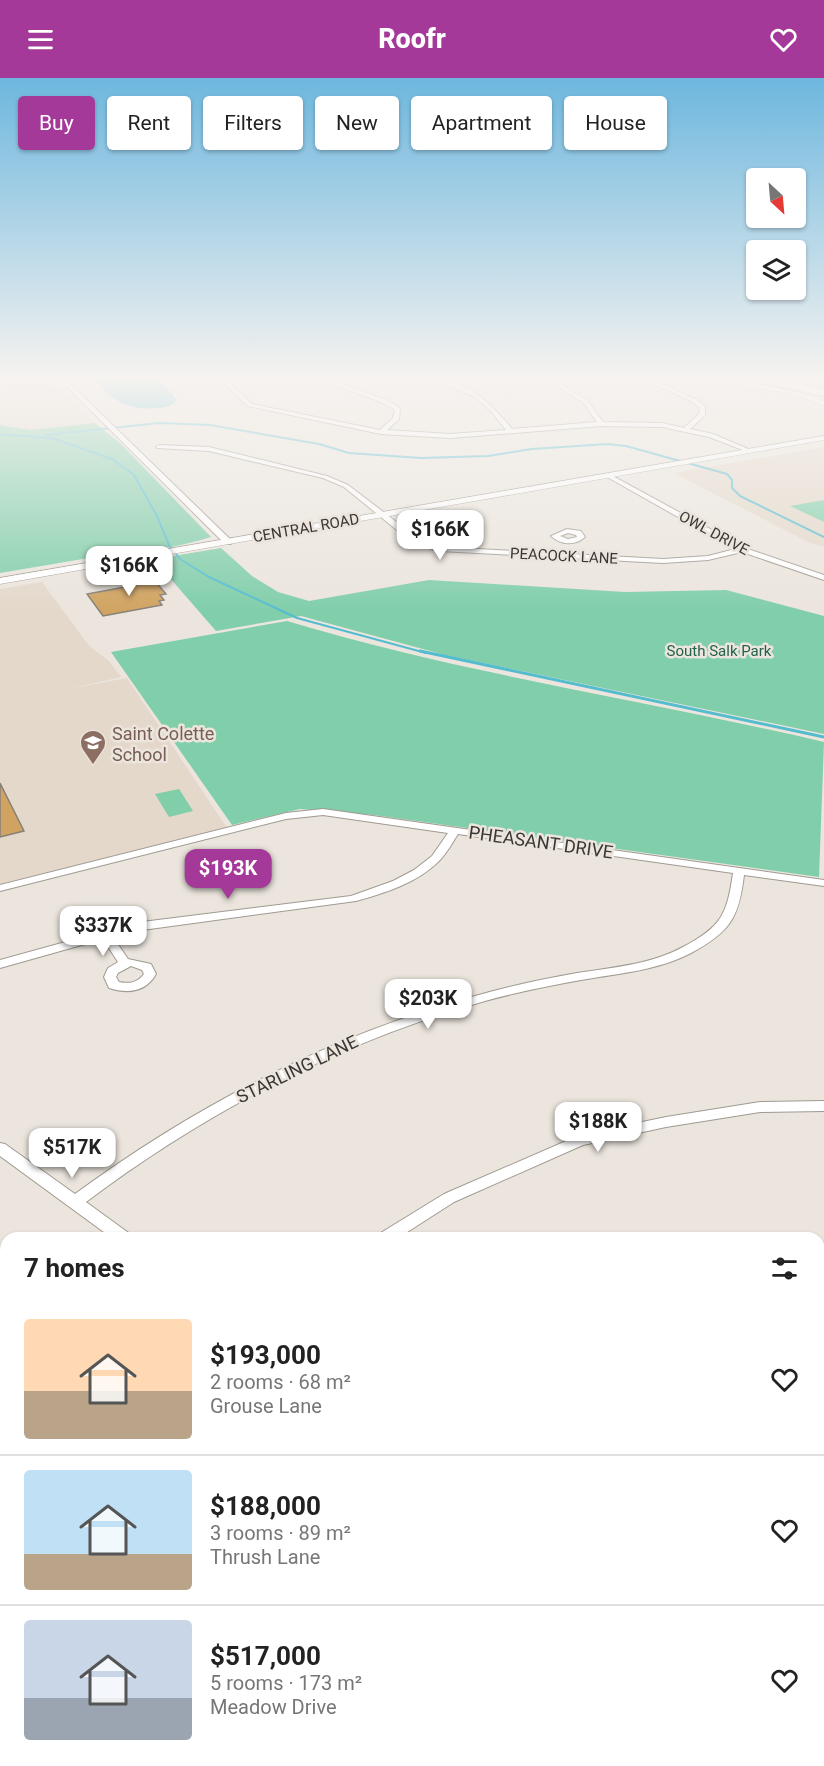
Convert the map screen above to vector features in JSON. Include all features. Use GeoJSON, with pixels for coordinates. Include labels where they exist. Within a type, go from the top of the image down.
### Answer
{"type":"FeatureCollection","features":[{"type":"Feature","properties":{"kind":"street"},"geometry":{"type":"LineString","coordinates":[[140,456],[228,542]]}},
{"type":"Feature","properties":{"kind":"street","name":"PEACOCK LANE"},"geometry":{"type":"LineString","coordinates":[[237,456],[325,477],[346,486],[417,542],[430,547],[465,551],[677,561],[708,558],[742,550]]}},
{"type":"Feature","properties":{"kind":"street","name":"CENTRAL ROAD"},"geometry":{"type":"LineString","coordinates":[[0,581],[723,456]]}},
{"type":"Feature","properties":{"kind":"street","name":"OWL DRIVE"},"geometry":{"type":"LineString","coordinates":[[609,476],[742,550],[824,578]]}},
{"type":"Feature","properties":{"kind":"street"},"geometry":{"type":"LineString","coordinates":[[567,556],[569,541]]}},
{"type":"Feature","properties":{"kind":"street","name":"PHEASANT DRIVE"},"geometry":{"type":"LineString","coordinates":[[0,888],[286,816],[323,813],[824,883]]}},
{"type":"Feature","properties":{"kind":"street"},"geometry":{"type":"LineString","coordinates":[[0,964],[134,927],[352,899],[382,890],[423,869],[437,856],[455,831]]}},
{"type":"Feature","properties":{"kind":"street","name":"STARLING LANE"},"geometry":{"type":"LineString","coordinates":[[75,1202],[144,1152],[266,1081],[329,1051],[431,1012],[485,997],[620,971],[673,957],[714,933],[728,918],[733,908],[739,870]]}},
{"type":"Feature","properties":{"kind":"street"},"geometry":{"type":"LineString","coordinates":[[106,935],[124,963]]}},
{"type":"Feature","properties":{"kind":"street"},"geometry":{"type":"LineString","coordinates":[[395,1232],[449,1198],[580,1140],[656,1124],[760,1107],[824,1106]]}},
{"type":"Feature","properties":{"kind":"street"},"geometry":{"type":"LineString","coordinates":[[0,1148],[116,1232]]}},
{"type":"Feature","properties":{"kind":"shaded area"},"geometry":{"type":"Polygon","coordinates":[[[773,456],[824,456],[824,547],[810,543],[674,473],[773,456]]]}},
{"type":"Feature","properties":{"kind":"shaded area","name":"Saint Colette School"},"geometry":{"type":"Polygon","coordinates":[[[42,582],[89,646],[108,660],[121,677],[68,689],[127,678],[227,828],[0,884],[0,589],[42,582]]]}},
{"type":"Feature","properties":{"kind":"green space"},"geometry":{"type":"Polygon","coordinates":[[[0,456],[132,456],[211,537],[171,547],[130,551],[0,573],[0,456]]]}},
{"type":"Feature","properties":{"kind":"green space"},"geometry":{"type":"Polygon","coordinates":[[[824,500],[824,522],[790,506],[824,500]]]}},
{"type":"Feature","properties":{"kind":"green space","name":"South Salk Park"},"geometry":{"type":"Polygon","coordinates":[[[221,548],[252,576],[278,592],[309,601],[429,580],[625,592],[726,590],[824,616],[824,734],[445,655],[301,616],[216,631],[156,562],[173,556],[221,548]]]}},
{"type":"Feature","properties":{"kind":"green space"},"geometry":{"type":"Polygon","coordinates":[[[287,621],[353,640],[487,672],[824,742],[819,877],[374,815],[300,809],[232,825],[111,652],[287,621]]]}},
{"type":"Feature","properties":{"kind":"green space"},"geometry":{"type":"Polygon","coordinates":[[[179,789],[193,811],[169,817],[155,794],[179,789]]]}},
{"type":"Feature","properties":{"kind":"building"},"geometry":{"type":"Polygon","coordinates":[[[149,574],[166,594],[160,595],[164,600],[159,601],[162,605],[103,616],[87,594],[125,587],[122,584],[140,580],[137,576],[149,574]]]}},
{"type":"Feature","properties":{"kind":"building"},"geometry":{"type":"Polygon","coordinates":[[[0,783],[24,831],[0,837],[0,783]]]}},
{"type":"Feature","properties":{"kind":"waterway"},"geometry":{"type":"LineString","coordinates":[[103,456],[112,459],[134,475],[157,516],[169,545],[180,559],[209,577],[297,618],[426,653]]}},
{"type":"Feature","properties":{"kind":"waterway"},"geometry":{"type":"LineString","coordinates":[[389,456],[421,458],[489,456]]}},
{"type":"Feature","properties":{"kind":"waterway"},"geometry":{"type":"LineString","coordinates":[[661,456],[727,474],[732,480],[732,488],[740,496],[824,537]]}},
{"type":"Feature","properties":{"kind":"waterway"},"geometry":{"type":"LineString","coordinates":[[420,651],[824,737]]}},
{"type":"Feature","properties":{"kind":"place","name":"Saint Colette School"},"geometry":{"type":"Point","coordinates":[93,766]}}]}
